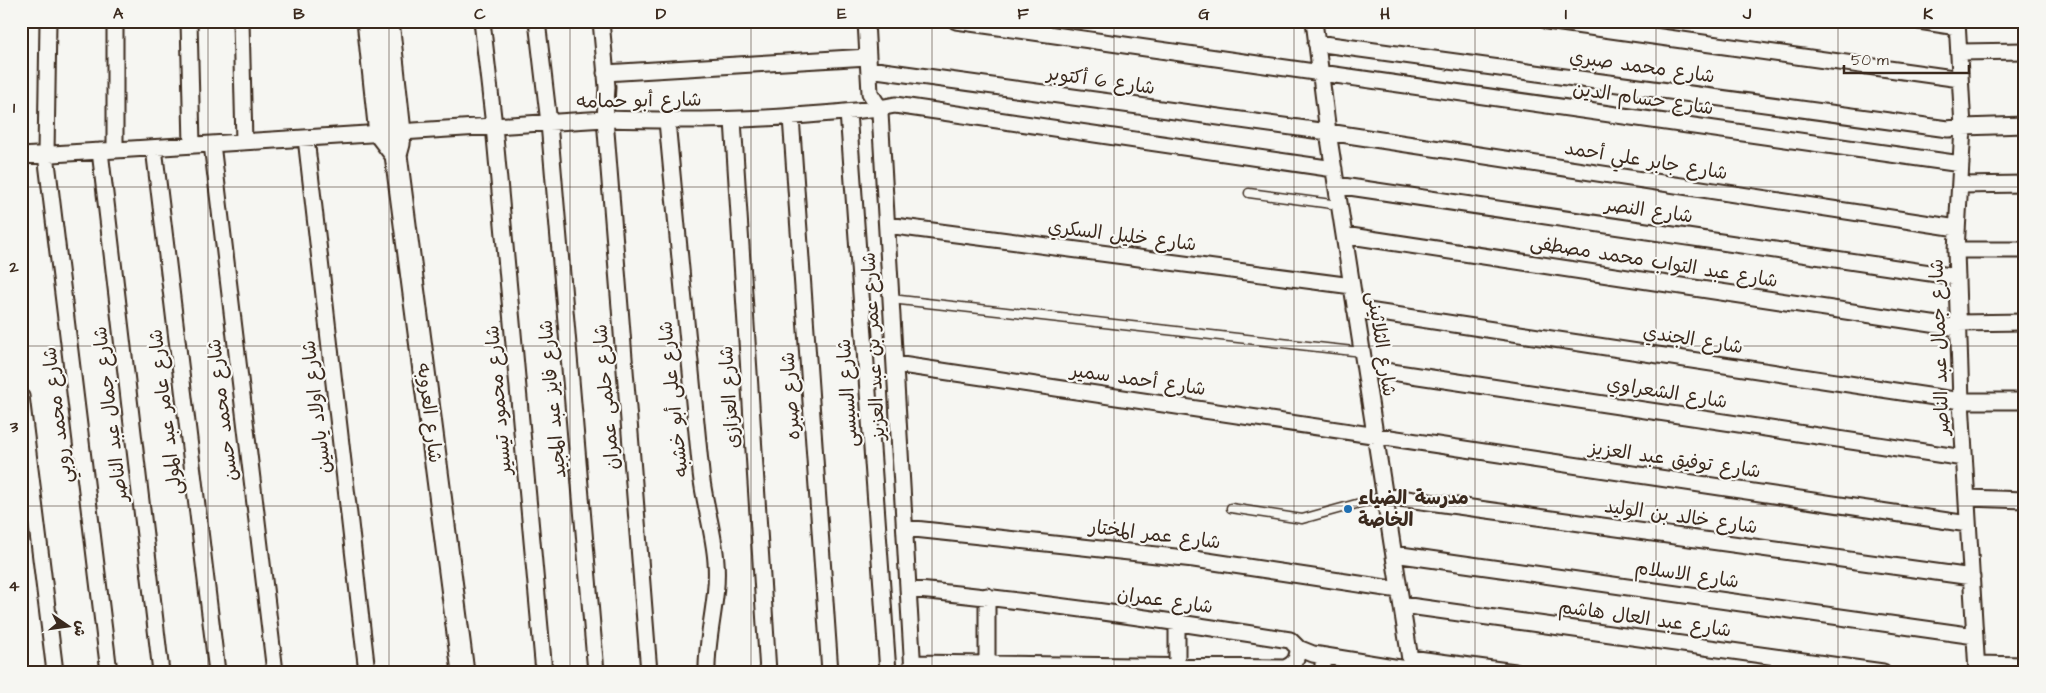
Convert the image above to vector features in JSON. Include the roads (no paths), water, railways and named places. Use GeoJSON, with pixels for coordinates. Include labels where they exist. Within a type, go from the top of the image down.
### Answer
{"type":"FeatureCollection","features":[{"type":"Feature","properties":{"kind":"street"},"geometry":{"type":"LineString","coordinates":[[46,154],[48,21]]}},
{"type":"Feature","properties":{"kind":"street","name":"شارع جمال عبد الناصر"},"geometry":{"type":"LineString","coordinates":[[115,21],[107,150],[161,672]]}},
{"type":"Feature","properties":{"kind":"street"},"geometry":{"type":"LineString","coordinates":[[189,21],[192,145]]}},
{"type":"Feature","properties":{"kind":"street"},"geometry":{"type":"LineString","coordinates":[[241,21],[244,142]]}},
{"type":"Feature","properties":{"kind":"street"},"geometry":{"type":"LineString","coordinates":[[368,21],[390,133]]}},
{"type":"Feature","properties":{"kind":"street"},"geometry":{"type":"LineString","coordinates":[[388,21],[390,133]]}},
{"type":"Feature","properties":{"kind":"street","name":"شارع محمود تيسير"},"geometry":{"type":"LineString","coordinates":[[482,21],[494,126],[544,672]]}},
{"type":"Feature","properties":{"kind":"street","name":"شارع فايز عبد المجيد"},"geometry":{"type":"LineString","coordinates":[[537,21],[549,123],[596,672]]}},
{"type":"Feature","properties":{"kind":"street","name":"شارع حلمى عمران"},"geometry":{"type":"LineString","coordinates":[[601,21],[607,87],[605,119],[649,672]]}},
{"type":"Feature","properties":{"kind":"street","name":"شارع عمر بن عبد العزيز"},"geometry":{"type":"LineString","coordinates":[[866,21],[870,93],[879,108],[913,667]]}},
{"type":"Feature","properties":{"kind":"street","name":"شارع حسام الدين"},"geometry":{"type":"LineString","coordinates":[[956,21],[1961,164]]}},
{"type":"Feature","properties":{"kind":"street","name":"شارع الثلاثينى"},"geometry":{"type":"LineString","coordinates":[[1314,21],[1328,132],[1394,554],[1408,668]]}},
{"type":"Feature","properties":{"kind":"street"},"geometry":{"type":"LineString","coordinates":[[1547,21],[1960,79]]}},
{"type":"Feature","properties":{"kind":"street"},"geometry":{"type":"LineString","coordinates":[[1919,21],[1957,24]]}},
{"type":"Feature","properties":{"kind":"street","name":"شارع جمال عبد الناصر"},"geometry":{"type":"LineString","coordinates":[[1957,24],[1963,127],[1956,250],[1958,325],[1977,668]]}},
{"type":"Feature","properties":{"kind":"street","name":"شارع محمد صبري"},"geometry":{"type":"LineString","coordinates":[[1316,43],[1948,129],[2025,124]]}},
{"type":"Feature","properties":{"kind":"street"},"geometry":{"type":"LineString","coordinates":[[1959,52],[2025,51]]}},
{"type":"Feature","properties":{"kind":"street","name":"شارع 6 أكتوبر"},"geometry":{"type":"LineString","coordinates":[[605,73],[868,63],[1328,132]]}},
{"type":"Feature","properties":{"kind":"street","name":"شارع أبو حمامه"},"geometry":{"type":"LineString","coordinates":[[21,156],[605,119],[667,121],[791,117],[848,112],[895,105],[1334,168]]}},
{"type":"Feature","properties":{"kind":"street","name":"شارع السيسى"},"geometry":{"type":"LineString","coordinates":[[848,112],[888,672]]}},
{"type":"Feature","properties":{"kind":"street","name":"شارع صبره"},"geometry":{"type":"LineString","coordinates":[[791,117],[830,672]]}},
{"type":"Feature","properties":{"kind":"street","name":"شارع العزازى"},"geometry":{"type":"LineString","coordinates":[[733,120],[768,672]]}},
{"type":"Feature","properties":{"kind":"street","name":"شارع على أبو خشبه"},"geometry":{"type":"LineString","coordinates":[[667,121],[702,483],[714,542],[716,565],[716,588],[708,642],[707,672]]}},
{"type":"Feature","properties":{"kind":"street","name":"شارع جابر علي أحمد"},"geometry":{"type":"LineString","coordinates":[[1328,132],[1957,228]]}},
{"type":"Feature","properties":{"kind":"street","name":"شارع العروبه"},"geometry":{"type":"LineString","coordinates":[[390,133],[396,155],[463,672]]}},
{"type":"Feature","properties":{"kind":"street","name":"شارع اولاد ياسين"},"geometry":{"type":"LineString","coordinates":[[306,138],[367,672]]}},
{"type":"Feature","properties":{"kind":"street","name":"شارع محمد حسن"},"geometry":{"type":"LineString","coordinates":[[212,144],[275,672]]}},
{"type":"Feature","properties":{"kind":"street","name":"شارع عامر عبد المولى"},"geometry":{"type":"LineString","coordinates":[[154,148],[217,672]]}},
{"type":"Feature","properties":{"kind":"street","name":"شارع محمد روبي"},"geometry":{"type":"LineString","coordinates":[[46,154],[110,672]]}},
{"type":"Feature","properties":{"kind":"street"},"geometry":{"type":"LineString","coordinates":[[1960,185],[2025,184]]}},
{"type":"Feature","properties":{"kind":"street","name":"شارع النصر"},"geometry":{"type":"LineString","coordinates":[[1336,185],[1957,277]]}},
{"type":"Feature","properties":{"kind":"street","name":"شارع خليل السكري"},"geometry":{"type":"LineString","coordinates":[[887,226],[1352,286]]}},
{"type":"Feature","properties":{"kind":"street","name":"شارع عبد التواب محمد مصطفى"},"geometry":{"type":"LineString","coordinates":[[1344,235],[1958,325],[2025,322]]}},
{"type":"Feature","properties":{"kind":"street"},"geometry":{"type":"LineString","coordinates":[[1956,250],[2025,250]]}},
{"type":"Feature","properties":{"kind":"street","name":"شارع الجندي"},"geometry":{"type":"LineString","coordinates":[[1356,309],[1961,401],[2025,402]]}},
{"type":"Feature","properties":{"kind":"street","name":"شارع أحمد سمير"},"geometry":{"type":"LineString","coordinates":[[895,364],[1375,435]]}},
{"type":"Feature","properties":{"kind":"street","name":"شارع الشعراوي"},"geometry":{"type":"LineString","coordinates":[[1365,368],[1964,458]]}},
{"type":"Feature","properties":{"kind":"street"},"geometry":{"type":"LineString","coordinates":[[21,396],[55,672]]}},
{"type":"Feature","properties":{"kind":"street","name":"شارع توفيق عبد العزيز"},"geometry":{"type":"LineString","coordinates":[[1375,435],[1968,524]]}},
{"type":"Feature","properties":{"kind":"street","name":"شارع خالد بن الوليد"},"geometry":{"type":"LineString","coordinates":[[1385,496],[1972,577]]}},
{"type":"Feature","properties":{"kind":"street"},"geometry":{"type":"LineString","coordinates":[[1967,498],[2025,500]]}},
{"type":"Feature","properties":{"kind":"street","name":"شارع عمر المختار"},"geometry":{"type":"LineString","coordinates":[[905,528],[1194,559],[1400,598]]}},
{"type":"Feature","properties":{"kind":"street","name":"شارع الاسلام"},"geometry":{"type":"LineString","coordinates":[[1394,554],[1975,636]]}},
{"type":"Feature","properties":{"kind":"street","name":"شارع عمران"},"geometry":{"type":"LineString","coordinates":[[908,589],[987,596],[1177,622],[1290,640],[1298,648],[1323,656],[1408,668],[1515,672]]}},
{"type":"Feature","properties":{"kind":"street"},"geometry":{"type":"LineString","coordinates":[[987,596],[987,663]]}},
{"type":"Feature","properties":{"kind":"street","name":"شارع عبد العال هاشم"},"geometry":{"type":"LineString","coordinates":[[1400,598],[1883,672]]}},
{"type":"Feature","properties":{"kind":"street"},"geometry":{"type":"LineString","coordinates":[[1177,622],[1177,666]]}},
{"type":"Feature","properties":{"kind":"street"},"geometry":{"type":"LineString","coordinates":[[913,667],[987,663],[1285,668],[1293,665],[1298,648]]}},
{"type":"Feature","properties":{"kind":"street"},"geometry":{"type":"LineString","coordinates":[[1323,656],[1323,672]]}},
{"type":"Feature","properties":{"kind":"street"},"geometry":{"type":"LineString","coordinates":[[1977,668],[2025,665]]}},
{"type":"Feature","properties":{"kind":"lane"},"geometry":{"type":"LineString","coordinates":[[1250,193],[1340,205]]}},
{"type":"Feature","properties":{"kind":"lane"},"geometry":{"type":"LineString","coordinates":[[891,298],[1362,352]]}},
{"type":"Feature","properties":{"kind":"lane"},"geometry":{"type":"LineString","coordinates":[[1231,508],[1302,519],[1385,496]]}},
{"type":"Feature","properties":{"kind":"place","name":"مدرسة الضياء الخاصة"},"geometry":{"type":"Point","coordinates":[1348,509]}}]}
